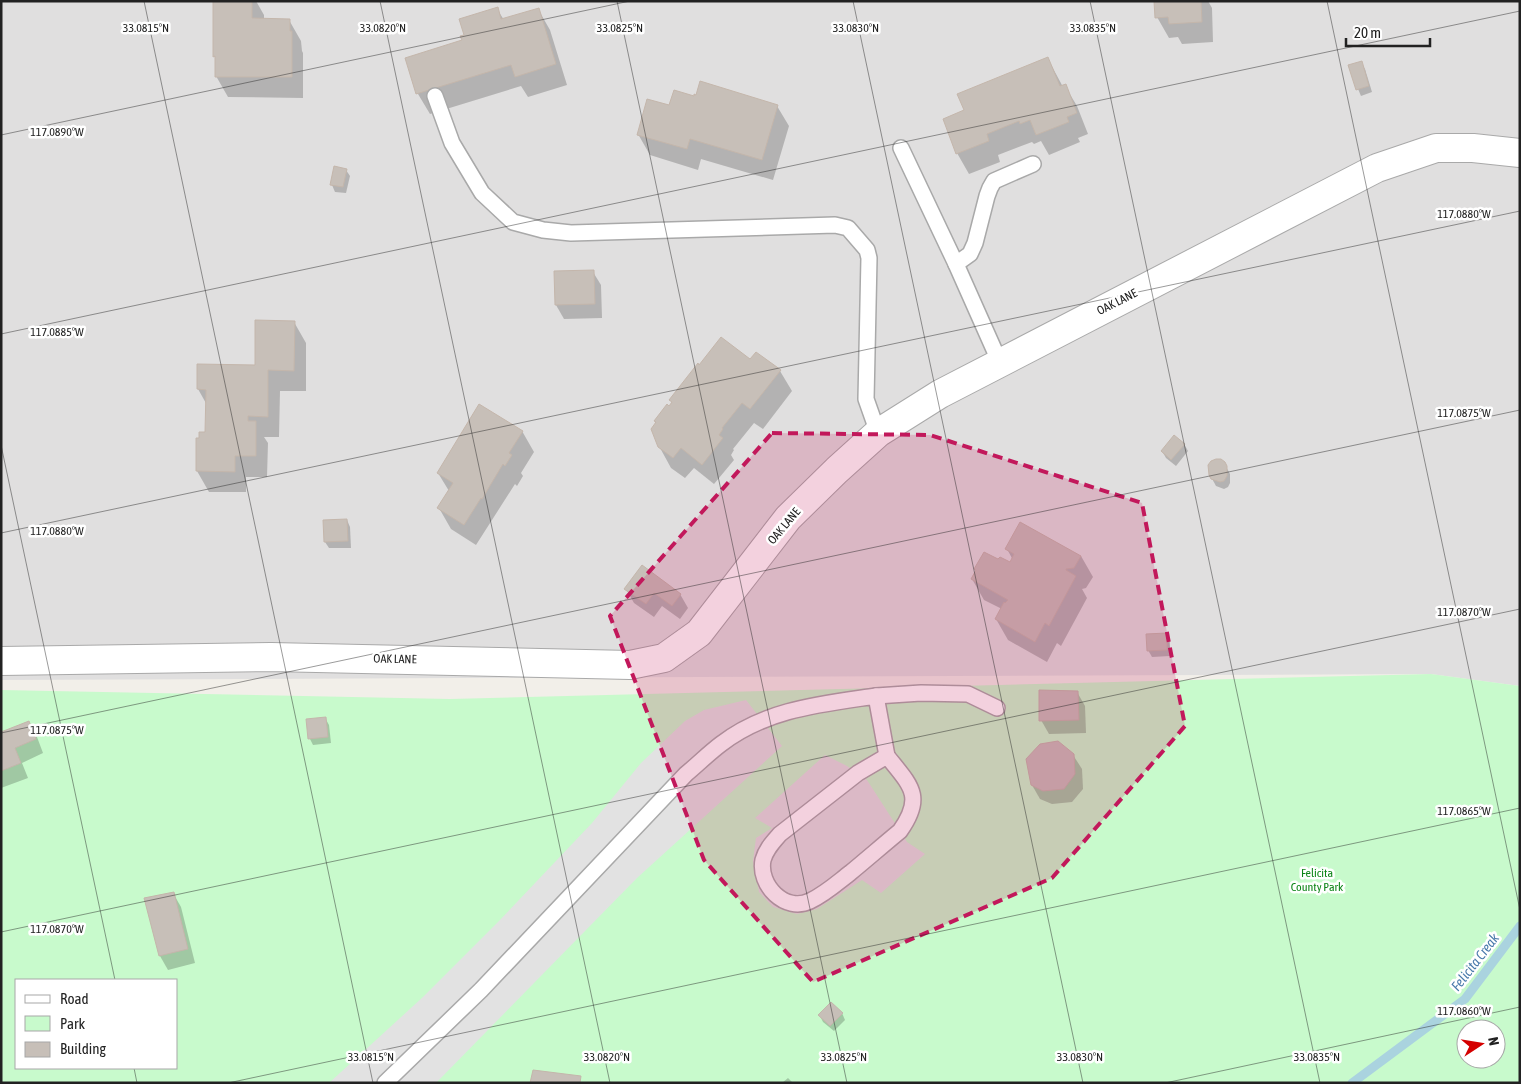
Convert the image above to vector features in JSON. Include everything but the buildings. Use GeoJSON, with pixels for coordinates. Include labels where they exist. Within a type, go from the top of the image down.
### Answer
{"type":"FeatureCollection","features":[{"type":"Feature","properties":{"kind":"street","name":"OAK LANE"},"geometry":{"type":"LineString","coordinates":[[1,661],[271,656],[630,665],[664,658],[699,633],[788,518],[837,470],[878,433],[940,394],[1377,168],[1436,148],[1473,148],[1520,153]]}},
{"type":"Feature","properties":{"kind":"lane"},"geometry":{"type":"LineString","coordinates":[[435,96],[452,143],[482,193],[513,222],[543,230],[571,233],[835,225],[848,228],[867,250],[869,258],[866,399],[878,433]]}},
{"type":"Feature","properties":{"kind":"lane"},"geometry":{"type":"LineString","coordinates":[[901,148],[1000,363]]}},
{"type":"Feature","properties":{"kind":"lane"},"geometry":{"type":"LineString","coordinates":[[956,264],[970,254],[975,243],[987,196],[994,181],[1033,164]]}},
{"type":"Feature","properties":{"kind":"lane"},"geometry":{"type":"LineString","coordinates":[[385,1083],[480,990],[686,774],[722,743],[744,729],[764,719],[797,709],[876,696],[921,693],[968,694],[998,708]]}},
{"type":"Feature","properties":{"kind":"lane"},"geometry":{"type":"LineString","coordinates":[[876,696],[887,756],[910,785],[914,797],[913,809],[908,820],[900,831],[826,893],[808,902],[796,904],[784,901],[774,894],[767,885],[763,873],[763,860],[768,846],[780,834],[858,773],[887,756]]}},
{"type":"Feature","properties":{"kind":"highlighted area"},"geometry":{"type":"Polygon","coordinates":[[[772,433],[930,435],[1142,503],[1185,726],[1052,878],[813,982],[704,860],[610,616],[772,433]]]}},
{"type":"Feature","properties":{"kind":"shaded area"},"geometry":{"type":"Polygon","coordinates":[[[1,1],[1520,1],[1520,686],[1431,674],[1,680],[1,1]]]}},
{"type":"Feature","properties":{"kind":"shaded area"},"geometry":{"type":"Polygon","coordinates":[[[746,700],[782,746],[637,878],[436,1083],[329,1083],[423,997],[499,921],[592,823],[641,763],[685,721],[704,710],[746,700]]]}},
{"type":"Feature","properties":{"kind":"shaded area"},"geometry":{"type":"Polygon","coordinates":[[[825,755],[847,766],[867,780],[907,842],[925,854],[881,893],[862,880],[817,909],[797,914],[773,907],[759,892],[753,861],[756,838],[772,828],[755,818],[825,755]]]}},
{"type":"Feature","properties":{"kind":"green space","name":"Felicita County Park"},"geometry":{"type":"Polygon","coordinates":[[[1431,674],[1520,686],[1520,1083],[1,1083],[1,690],[450,699],[1431,674]]]}},
{"type":"Feature","properties":{"kind":"waterway","name":"Felicita Creak"},"geometry":{"type":"LineString","coordinates":[[1352,1083],[1465,999],[1520,926]]}}]}
